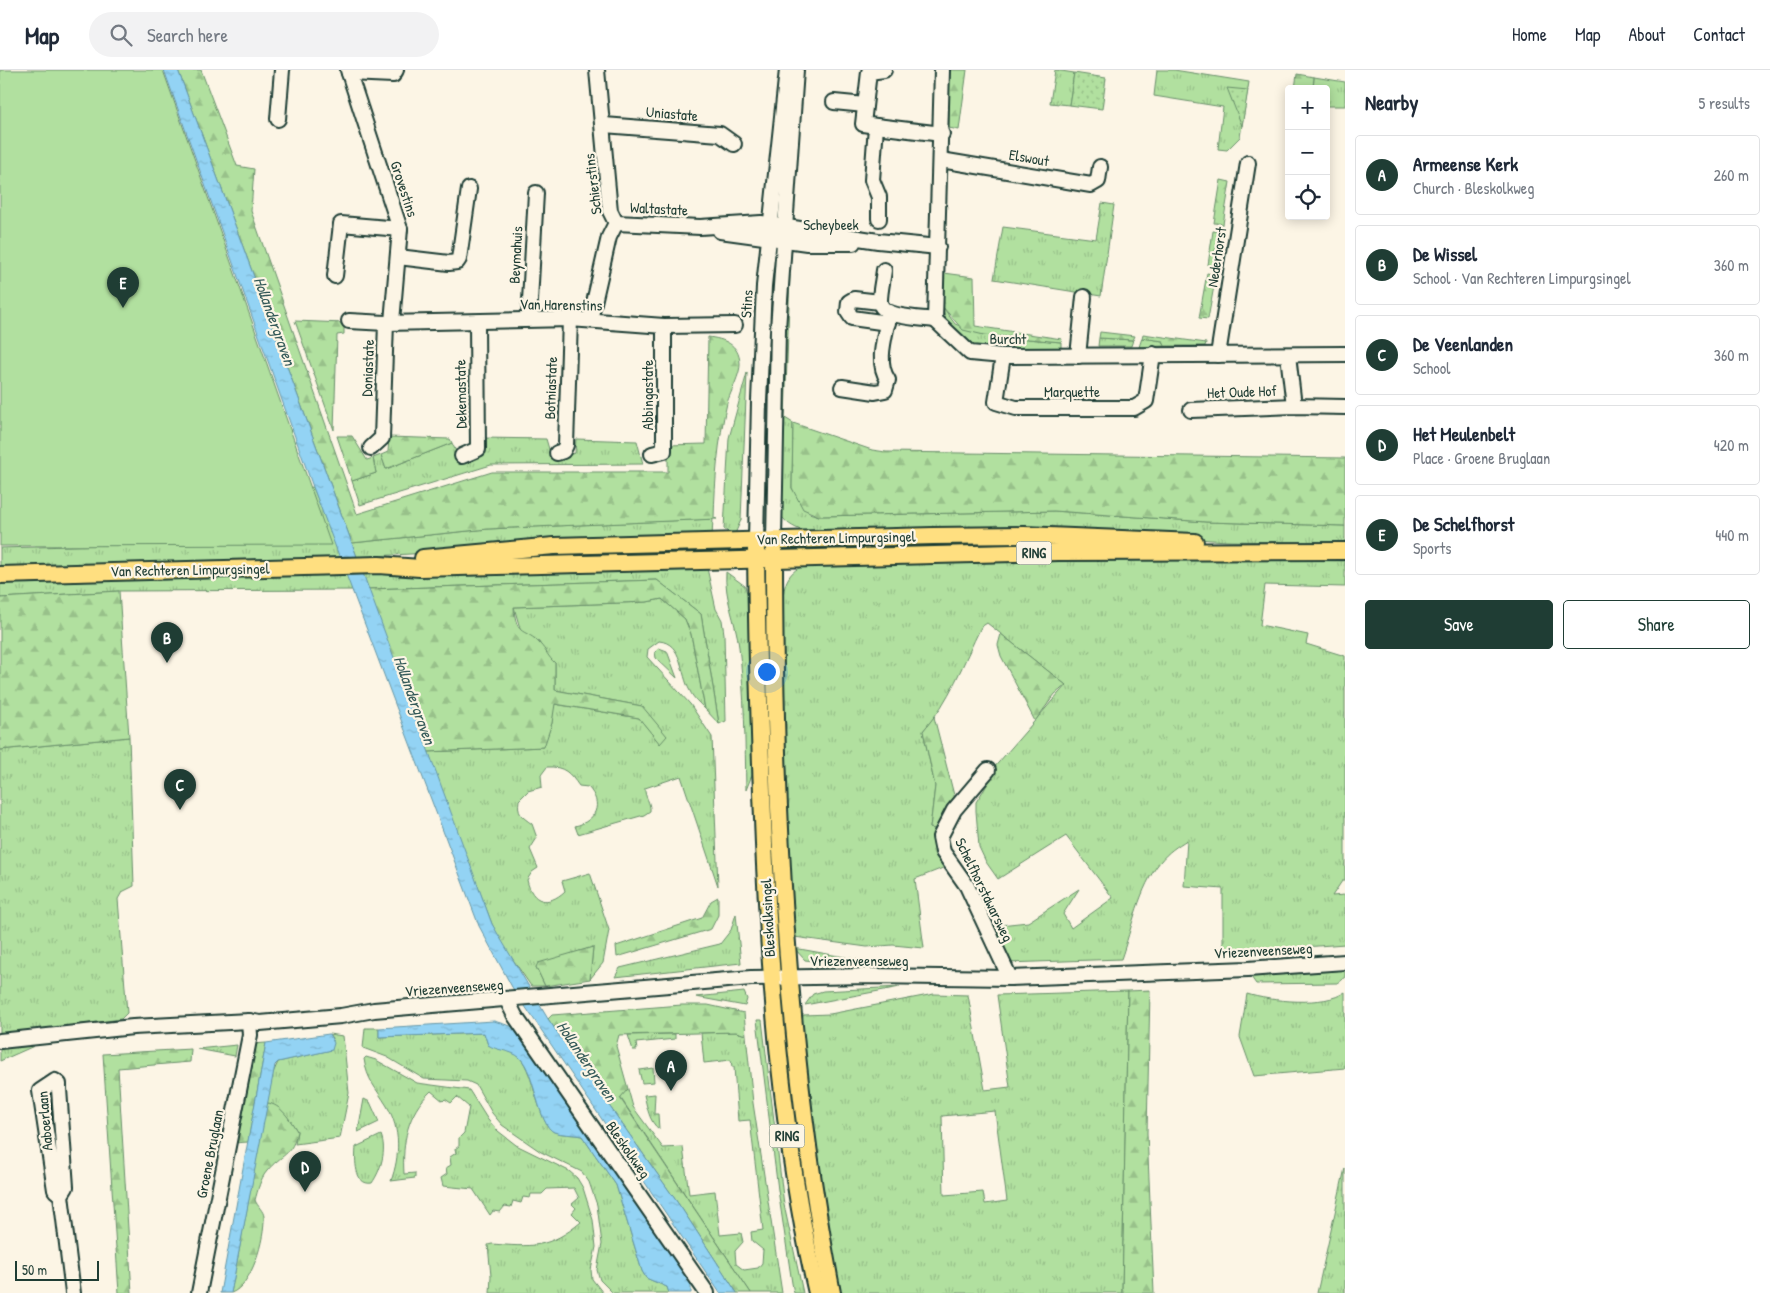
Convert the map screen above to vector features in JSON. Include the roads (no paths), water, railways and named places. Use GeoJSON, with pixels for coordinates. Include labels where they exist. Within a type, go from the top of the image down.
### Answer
{"type":"FeatureCollection","features":[{"type":"Feature","properties":{"kind":"main road","name":"Van Rechteren Limpurgsingel"},"geometry":{"type":"LineString","coordinates":[[372,566],[395,560],[554,546],[1024,535],[1233,544],[1295,551]]}},
{"type":"Feature","properties":{"kind":"main road","name":"Bleskolksingel"},"geometry":{"type":"LineString","coordinates":[[756,540],[761,779],[771,978],[788,1145],[802,1229],[817,1293]]}},
{"type":"Feature","properties":{"kind":"main road","name":"Bleskolksingel"},"geometry":{"type":"LineString","coordinates":[[774,540],[778,780],[789,978],[814,1199],[832,1293]]}},
{"type":"Feature","properties":{"kind":"main road","name":"Van Rechteren Limpurgsingel"},"geometry":{"type":"LineString","coordinates":[[0,574],[372,566],[420,568],[1058,552],[1345,551]]}},
{"type":"Feature","properties":{"kind":"street"},"geometry":{"type":"LineString","coordinates":[[278,119],[282,70]]}},
{"type":"Feature","properties":{"kind":"street"},"geometry":{"type":"LineString","coordinates":[[348,71],[393,76],[396,70]]}},
{"type":"Feature","properties":{"kind":"street","name":"Schierstins"},"geometry":{"type":"LineString","coordinates":[[590,320],[609,237],[616,223],[610,211],[604,124],[597,70]]}},
{"type":"Feature","properties":{"kind":"street","name":"Stins"},"geometry":{"type":"LineString","coordinates":[[778,225],[787,70]]}},
{"type":"Feature","properties":{"kind":"street","name":"Stins"},"geometry":{"type":"LineString","coordinates":[[756,540],[764,286],[776,239],[796,70]]}},
{"type":"Feature","properties":{"kind":"street"},"geometry":{"type":"LineString","coordinates":[[884,70],[869,72],[863,124],[942,134]]}},
{"type":"Feature","properties":{"kind":"street"},"geometry":{"type":"LineString","coordinates":[[880,302],[854,299],[849,302],[848,312],[852,318],[935,320],[942,134],[942,70]]}},
{"type":"Feature","properties":{"kind":"street","name":"Grovestins"},"geometry":{"type":"LineString","coordinates":[[348,71],[400,230],[389,322]]}},
{"type":"Feature","properties":{"kind":"street"},"geometry":{"type":"LineString","coordinates":[[834,102],[865,105]]}},
{"type":"Feature","properties":{"kind":"street","name":"Uniastate"},"geometry":{"type":"LineString","coordinates":[[604,124],[720,134],[734,144]]}},
{"type":"Feature","properties":{"kind":"street"},"geometry":{"type":"LineString","coordinates":[[876,126],[872,180],[879,197],[879,219]]}},
{"type":"Feature","properties":{"kind":"street","name":"Elswout"},"geometry":{"type":"LineString","coordinates":[[941,160],[1091,185],[1098,181],[1100,167]]}},
{"type":"Feature","properties":{"kind":"street","name":"Nederhorst"},"geometry":{"type":"LineString","coordinates":[[1218,355],[1248,163]]}},
{"type":"Feature","properties":{"kind":"street"},"geometry":{"type":"LineString","coordinates":[[398,257],[457,262],[469,189]]}},
{"type":"Feature","properties":{"kind":"street","name":"Beymahuis"},"geometry":{"type":"LineString","coordinates":[[529,319],[536,193]]}},
{"type":"Feature","properties":{"kind":"street","name":"Waltastate"},"geometry":{"type":"LineString","coordinates":[[616,223],[700,227],[776,239]]}},
{"type":"Feature","properties":{"kind":"street","name":"Waltastate"},"geometry":{"type":"LineString","coordinates":[[700,227],[751,223],[778,225]]}},
{"type":"Feature","properties":{"kind":"street"},"geometry":{"type":"LineString","coordinates":[[335,276],[341,224],[400,230]]}},
{"type":"Feature","properties":{"kind":"street","name":"Scheybeek"},"geometry":{"type":"LineString","coordinates":[[778,225],[878,241],[938,247]]}},
{"type":"Feature","properties":{"kind":"street","name":"Stins"},"geometry":{"type":"LineString","coordinates":[[774,540],[777,356],[776,239]]}},
{"type":"Feature","properties":{"kind":"street","name":"Scheybeek"},"geometry":{"type":"LineString","coordinates":[[776,239],[834,244],[878,241]]}},
{"type":"Feature","properties":{"kind":"street"},"geometry":{"type":"LineString","coordinates":[[842,387],[875,392],[885,390],[888,380],[882,371],[882,360],[888,319],[880,302],[884,270]]}},
{"type":"Feature","properties":{"kind":"street"},"geometry":{"type":"LineString","coordinates":[[1078,356],[1084,298]]}},
{"type":"Feature","properties":{"kind":"street","name":"Van Harenstins"},"geometry":{"type":"LineString","coordinates":[[389,322],[570,319],[664,326],[735,325]]}},
{"type":"Feature","properties":{"kind":"street","name":"Botniastate"},"geometry":{"type":"LineString","coordinates":[[558,453],[563,451],[566,445],[570,319]]}},
{"type":"Feature","properties":{"kind":"street","name":"Burcht"},"geometry":{"type":"LineString","coordinates":[[935,320],[970,353],[1003,356],[1345,354]]}},
{"type":"Feature","properties":{"kind":"street","name":"Doniastate"},"geometry":{"type":"LineString","coordinates":[[349,321],[389,322],[382,438],[371,448]]}},
{"type":"Feature","properties":{"kind":"street","name":"Dekemastate"},"geometry":{"type":"LineString","coordinates":[[462,456],[478,449],[476,322]]}},
{"type":"Feature","properties":{"kind":"street","name":"Abbingastate"},"geometry":{"type":"LineString","coordinates":[[652,454],[664,451],[664,326]]}},
{"type":"Feature","properties":{"kind":"street","name":"Marquette"},"geometry":{"type":"LineString","coordinates":[[1003,356],[996,402],[1016,408],[1134,408],[1146,401],[1153,354]]}},
{"type":"Feature","properties":{"kind":"street","name":"Het Oude Hof"},"geometry":{"type":"LineString","coordinates":[[1288,355],[1294,406]]}},
{"type":"Feature","properties":{"kind":"street","name":"Het Oude Hof"},"geometry":{"type":"LineString","coordinates":[[1191,410],[1294,406],[1345,407]]}},
{"type":"Feature","properties":{"kind":"street","name":"Schelfhorstdwarsweg"},"geometry":{"type":"LineString","coordinates":[[988,770],[954,810],[940,837],[943,852],[967,886],[1010,978]]}},
{"type":"Feature","properties":{"kind":"street","name":"Vriezenveenseweg"},"geometry":{"type":"LineString","coordinates":[[0,1041],[134,1027],[260,1022],[341,1016],[374,1010],[513,1000],[689,982],[870,976],[1010,978],[1248,969],[1345,962]]}},
{"type":"Feature","properties":{"kind":"street","name":"Bleskolkweg"},"geometry":{"type":"LineString","coordinates":[[513,1000],[515,1016],[707,1293]]}},
{"type":"Feature","properties":{"kind":"street","name":"Groene Bruglaan"},"geometry":{"type":"LineString","coordinates":[[199,1293],[250,1035],[249,1021]]}},
{"type":"Feature","properties":{"kind":"street","name":"Aaboerlaan"},"geometry":{"type":"LineString","coordinates":[[61,1194],[55,1190],[40,1091],[55,1081],[58,1082],[59,1089],[66,1187],[61,1194],[73,1293]]}},
{"type":"Feature","properties":{"kind":"water"},"geometry":{"type":"Polygon","coordinates":[[[164,70],[178,70],[492,924],[548,1019],[682,1209],[737,1293],[720,1293],[512,987],[479,926],[313,487],[164,70]]]}},
{"type":"Feature","properties":{"kind":"water"},"geometry":{"type":"Polygon","coordinates":[[[494,1021],[517,1028],[691,1280],[691,1293],[669,1293],[667,1287],[646,1278],[642,1271],[616,1185],[582,1136],[557,1133],[549,1127],[540,1109],[525,1065],[517,1055],[488,1045],[484,1033],[379,1037],[379,1028],[494,1021]]]}},
{"type":"Feature","properties":{"kind":"water"},"geometry":{"type":"Polygon","coordinates":[[[329,1034],[334,1043],[332,1050],[278,1062],[275,1065],[231,1293],[220,1293],[266,1043],[329,1034]]]}},
{"type":"Feature","properties":{"kind":"place","name":"De Schelfhorst"},"geometry":{"type":"Point","coordinates":[123,308]}},
{"type":"Feature","properties":{"kind":"place","name":"De Wissel"},"geometry":{"type":"Point","coordinates":[167,663]}},
{"type":"Feature","properties":{"kind":"place","name":"De Veenlanden"},"geometry":{"type":"Point","coordinates":[180,810]}},
{"type":"Feature","properties":{"kind":"place","name":"Armeense Kerk"},"geometry":{"type":"Point","coordinates":[671,1091]}},
{"type":"Feature","properties":{"kind":"place","name":"Het Meulenbelt"},"geometry":{"type":"Point","coordinates":[305,1192]}},
{"type":"Feature","properties":{"kind":"water label","name":"Hollandergraven"},"geometry":{"type":"Point","coordinates":[275,321]}},
{"type":"Feature","properties":{"kind":"water label","name":"Hollandergraven"},"geometry":{"type":"Point","coordinates":[415,700]}},
{"type":"Feature","properties":{"kind":"water label","name":"Hollandergraven"},"geometry":{"type":"Point","coordinates":[587,1061]}}]}
